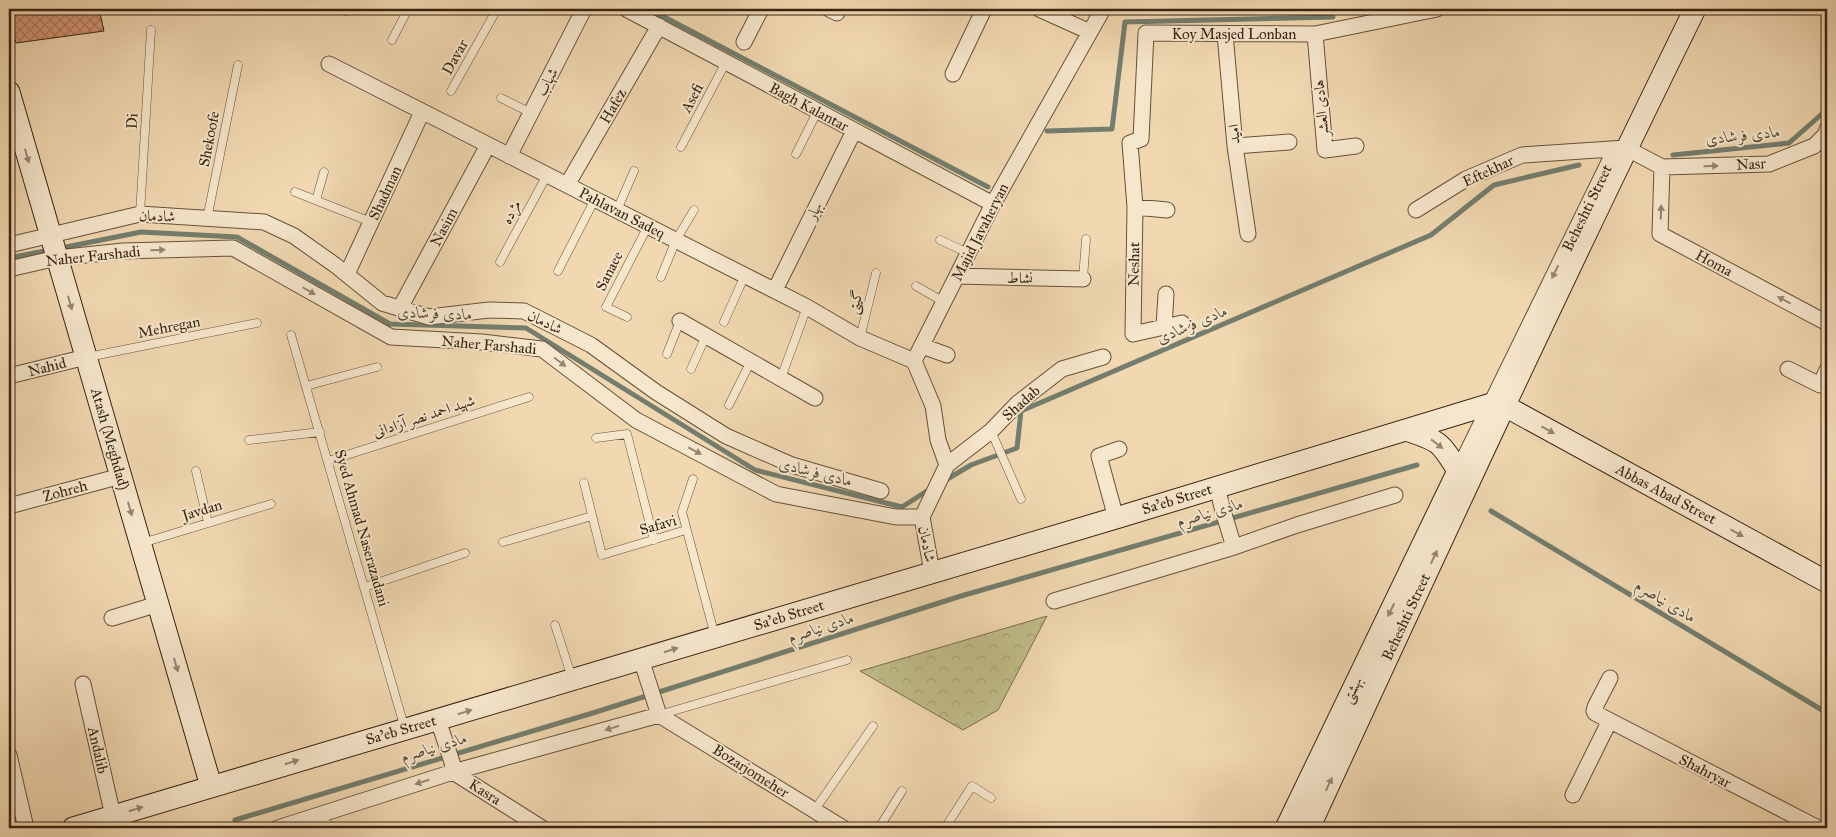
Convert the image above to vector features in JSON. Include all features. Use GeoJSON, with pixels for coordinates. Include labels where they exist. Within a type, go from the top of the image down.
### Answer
{"type":"FeatureCollection","features":[{"type":"Feature","properties":{"kind":"main road","name":"Beheshti Street"},"geometry":{"type":"LineString","coordinates":[[1309,828],[1458,504],[1498,401],[1621,149],[1696,9]]}},
{"type":"Feature","properties":{"kind":"main road","name":"Atash (Meghdad)"},"geometry":{"type":"LineString","coordinates":[[9,92],[50,247],[86,357],[211,786]]}},
{"type":"Feature","properties":{"kind":"main road","name":"Sa'eb Street"},"geometry":{"type":"LineString","coordinates":[[73,828],[1116,518],[1498,401]]}},
{"type":"Feature","properties":{"kind":"main road","name":"Abbas Abad Street"},"geometry":{"type":"LineString","coordinates":[[1498,401],[1827,582]]}},
{"type":"Feature","properties":{"kind":"main road"},"geometry":{"type":"LineString","coordinates":[[1406,430],[1434,439],[1445,449],[1458,471]]}},
{"type":"Feature","properties":{"kind":"main road","name":"بهشتی"},"geometry":{"type":"LineString","coordinates":[[1286,828],[1458,471]]}},
{"type":"Feature","properties":{"kind":"street","name":"شهاب"},"geometry":{"type":"LineString","coordinates":[[509,156],[584,9]]}},
{"type":"Feature","properties":{"kind":"street","name":"Bagh Kalantar"},"geometry":{"type":"LineString","coordinates":[[626,9],[993,204]]}},
{"type":"Feature","properties":{"kind":"street"},"geometry":{"type":"LineString","coordinates":[[744,42],[761,9]]}},
{"type":"Feature","properties":{"kind":"street"},"geometry":{"type":"LineString","coordinates":[[953,74],[984,9]]}},
{"type":"Feature","properties":{"kind":"street"},"geometry":{"type":"LineString","coordinates":[[1040,9],[1090,32]]}},
{"type":"Feature","properties":{"kind":"street","name":"Majid Javaheryan"},"geometry":{"type":"LineString","coordinates":[[914,361],[993,204],[1103,9]]}},
{"type":"Feature","properties":{"kind":"street","name":"Koy Masjed Lonban"},"geometry":{"type":"LineString","coordinates":[[1130,143],[1141,139],[1146,33],[1315,34],[1437,9]]}},
{"type":"Feature","properties":{"kind":"street","name":"Beheshti Street"},"geometry":{"type":"LineString","coordinates":[[1621,149],[1686,9]]}},
{"type":"Feature","properties":{"kind":"street","name":"Hafez"},"geometry":{"type":"LineString","coordinates":[[567,185],[659,26]]}},
{"type":"Feature","properties":{"kind":"street","name":"امید"},"geometry":{"type":"LineString","coordinates":[[1225,34],[1235,146],[1248,234]]}},
{"type":"Feature","properties":{"kind":"street","name":"هادی العشر"},"geometry":{"type":"LineString","coordinates":[[1315,34],[1325,150],[1356,146]]}},
{"type":"Feature","properties":{"kind":"street","name":"Pahlavan Sadeq"},"geometry":{"type":"LineString","coordinates":[[330,64],[775,290],[860,338],[914,361]]}},
{"type":"Feature","properties":{"kind":"street","name":"Shadman"},"geometry":{"type":"LineString","coordinates":[[347,274],[422,112]]}},
{"type":"Feature","properties":{"kind":"street","name":"Nasr"},"geometry":{"type":"LineString","coordinates":[[1662,167],[1769,164],[1814,146],[1826,134],[1827,129]]}},
{"type":"Feature","properties":{"kind":"street","name":"بهار"},"geometry":{"type":"LineString","coordinates":[[775,290],[854,131]]}},
{"type":"Feature","properties":{"kind":"street"},"geometry":{"type":"LineString","coordinates":[[1235,146],[1290,142]]}},
{"type":"Feature","properties":{"kind":"street","name":"Neshat"},"geometry":{"type":"LineString","coordinates":[[1130,143],[1135,207],[1133,334],[1182,323]]}},
{"type":"Feature","properties":{"kind":"street","name":"Nasim"},"geometry":{"type":"LineString","coordinates":[[400,308],[488,145]]}},
{"type":"Feature","properties":{"kind":"street"},"geometry":{"type":"LineString","coordinates":[[1621,149],[1662,167]]}},
{"type":"Feature","properties":{"kind":"street","name":"Eftekhar"},"geometry":{"type":"LineString","coordinates":[[1416,210],[1466,179],[1522,155],[1621,149]]}},
{"type":"Feature","properties":{"kind":"street","name":"Homa"},"geometry":{"type":"LineString","coordinates":[[1662,167],[1660,234],[1827,322]]}},
{"type":"Feature","properties":{"kind":"street"},"geometry":{"type":"LineString","coordinates":[[1135,207],[1168,210]]}},
{"type":"Feature","properties":{"kind":"street","name":"شادمان"},"geometry":{"type":"LineString","coordinates":[[50,247],[81,227],[140,214],[264,222],[294,236],[347,274],[382,303],[429,317],[489,310],[524,311],[591,345],[656,392],[726,436],[792,465],[881,491]]}},
{"type":"Feature","properties":{"kind":"street","name":"Naher Farshadi"},"geometry":{"type":"LineString","coordinates":[[9,245],[123,251],[233,248],[391,337],[482,342],[542,349],[636,420],[776,494],[896,517],[922,517]]}},
{"type":"Feature","properties":{"kind":"street","name":"Naher Farshadi"},"geometry":{"type":"LineString","coordinates":[[9,269],[50,247]]}},
{"type":"Feature","properties":{"kind":"street","name":"نشاط"},"geometry":{"type":"LineString","coordinates":[[957,276],[1084,279]]}},
{"type":"Feature","properties":{"kind":"street"},"geometry":{"type":"LineString","coordinates":[[1164,327],[1166,294]]}},
{"type":"Feature","properties":{"kind":"street"},"geometry":{"type":"LineString","coordinates":[[680,321],[815,398]]}},
{"type":"Feature","properties":{"kind":"street"},"geometry":{"type":"LineString","coordinates":[[922,346],[947,355]]}},
{"type":"Feature","properties":{"kind":"street","name":"Nahid"},"geometry":{"type":"LineString","coordinates":[[9,376],[86,357]]}},
{"type":"Feature","properties":{"kind":"street","name":"Shadab"},"geometry":{"type":"LineString","coordinates":[[947,465],[991,431],[1018,403],[1062,368],[1104,357]]}},
{"type":"Feature","properties":{"kind":"street"},"geometry":{"type":"LineString","coordinates":[[914,361],[932,406],[938,440],[947,465],[922,517]]}},
{"type":"Feature","properties":{"kind":"street"},"geometry":{"type":"LineString","coordinates":[[1788,369],[1820,385],[1827,370]]}},
{"type":"Feature","properties":{"kind":"street"},"geometry":{"type":"LineString","coordinates":[[1458,471],[1498,401]]}},
{"type":"Feature","properties":{"kind":"street"},"geometry":{"type":"LineString","coordinates":[[1116,518],[1099,456],[1119,448]]}},
{"type":"Feature","properties":{"kind":"street","name":"Zohreh"},"geometry":{"type":"LineString","coordinates":[[9,506],[121,476]]}},
{"type":"Feature","properties":{"kind":"street"},"geometry":{"type":"LineString","coordinates":[[1217,487],[1233,543]]}},
{"type":"Feature","properties":{"kind":"street"},"geometry":{"type":"LineString","coordinates":[[1054,601],[1233,543],[1395,495]]}},
{"type":"Feature","properties":{"kind":"street","name":"شادمان"},"geometry":{"type":"LineString","coordinates":[[922,517],[932,572]]}},
{"type":"Feature","properties":{"kind":"street"},"geometry":{"type":"LineString","coordinates":[[112,618],[158,604]]}},
{"type":"Feature","properties":{"kind":"street"},"geometry":{"type":"LineString","coordinates":[[278,828],[316,817],[451,761],[659,714],[642,659]]}},
{"type":"Feature","properties":{"kind":"street","name":"Shahryar"},"geometry":{"type":"LineString","coordinates":[[1610,678],[1594,711],[1609,722],[1818,828]]}},
{"type":"Feature","properties":{"kind":"street","name":"Andalib"},"geometry":{"type":"LineString","coordinates":[[82,684],[113,816]]}},
{"type":"Feature","properties":{"kind":"street","name":"Bozarjomeher"},"geometry":{"type":"LineString","coordinates":[[659,714],[843,828]]}},
{"type":"Feature","properties":{"kind":"street"},"geometry":{"type":"LineString","coordinates":[[438,720],[451,761]]}},
{"type":"Feature","properties":{"kind":"street"},"geometry":{"type":"LineString","coordinates":[[1573,795],[1609,722]]}},
{"type":"Feature","properties":{"kind":"street"},"geometry":{"type":"LineString","coordinates":[[9,755],[26,828]]}},
{"type":"Feature","properties":{"kind":"street","name":"Kasra"},"geometry":{"type":"LineString","coordinates":[[451,761],[542,828]]}},
{"type":"Feature","properties":{"kind":"lane"},"geometry":{"type":"LineString","coordinates":[[392,40],[408,9]]}},
{"type":"Feature","properties":{"kind":"lane","name":"Davar"},"geometry":{"type":"LineString","coordinates":[[451,91],[497,9]]}},
{"type":"Feature","properties":{"kind":"lane","name":"Di"},"geometry":{"type":"LineString","coordinates":[[140,214],[151,30]]}},
{"type":"Feature","properties":{"kind":"lane","name":"Asefi"},"geometry":{"type":"LineString","coordinates":[[682,148],[726,62]]}},
{"type":"Feature","properties":{"kind":"lane","name":"Shekoofe"},"geometry":{"type":"LineString","coordinates":[[207,219],[238,64]]}},
{"type":"Feature","properties":{"kind":"lane"},"geometry":{"type":"LineString","coordinates":[[501,98],[531,113]]}},
{"type":"Feature","properties":{"kind":"lane"},"geometry":{"type":"LineString","coordinates":[[796,154],[817,112]]}},
{"type":"Feature","properties":{"kind":"lane"},"geometry":{"type":"LineString","coordinates":[[617,210],[634,171]]}},
{"type":"Feature","properties":{"kind":"lane"},"geometry":{"type":"LineString","coordinates":[[316,200],[324,172]]}},
{"type":"Feature","properties":{"kind":"lane","name":"مژده"},"geometry":{"type":"LineString","coordinates":[[500,262],[547,175]]}},
{"type":"Feature","properties":{"kind":"lane"},"geometry":{"type":"LineString","coordinates":[[295,192],[371,222]]}},
{"type":"Feature","properties":{"kind":"lane"},"geometry":{"type":"LineString","coordinates":[[558,271],[596,199]]}},
{"type":"Feature","properties":{"kind":"lane"},"geometry":{"type":"LineString","coordinates":[[661,277],[676,240],[694,210]]}},
{"type":"Feature","properties":{"kind":"lane","name":"Sanaee"},"geometry":{"type":"LineString","coordinates":[[627,317],[606,307],[648,226]]}},
{"type":"Feature","properties":{"kind":"lane"},"geometry":{"type":"LineString","coordinates":[[940,240],[968,253]]}},
{"type":"Feature","properties":{"kind":"lane"},"geometry":{"type":"LineString","coordinates":[[1084,279],[1086,240]]}},
{"type":"Feature","properties":{"kind":"lane","name":"گیتی"},"geometry":{"type":"LineString","coordinates":[[860,338],[876,273]]}},
{"type":"Feature","properties":{"kind":"lane"},"geometry":{"type":"LineString","coordinates":[[724,322],[745,275]]}},
{"type":"Feature","properties":{"kind":"lane"},"geometry":{"type":"LineString","coordinates":[[916,286],[944,302]]}},
{"type":"Feature","properties":{"kind":"lane"},"geometry":{"type":"LineString","coordinates":[[781,378],[807,307]]}},
{"type":"Feature","properties":{"kind":"lane"},"geometry":{"type":"LineString","coordinates":[[666,354],[680,321]]}},
{"type":"Feature","properties":{"kind":"lane","name":"Mehregan"},"geometry":{"type":"LineString","coordinates":[[86,357],[258,323]]}},
{"type":"Feature","properties":{"kind":"lane","name":"Syed Ahmad Naserazadani"},"geometry":{"type":"LineString","coordinates":[[291,335],[405,728]]}},
{"type":"Feature","properties":{"kind":"lane"},"geometry":{"type":"LineString","coordinates":[[691,369],[706,336]]}},
{"type":"Feature","properties":{"kind":"lane"},"geometry":{"type":"LineString","coordinates":[[729,405],[751,362]]}},
{"type":"Feature","properties":{"kind":"lane"},"geometry":{"type":"LineString","coordinates":[[306,386],[377,367]]}},
{"type":"Feature","properties":{"kind":"lane","name":"شهید احمد نصر آزادانی"},"geometry":{"type":"LineString","coordinates":[[328,461],[529,397]]}},
{"type":"Feature","properties":{"kind":"lane"},"geometry":{"type":"LineString","coordinates":[[991,431],[1021,499]]}},
{"type":"Feature","properties":{"kind":"lane"},"geometry":{"type":"LineString","coordinates":[[250,440],[320,432]]}},
{"type":"Feature","properties":{"kind":"lane"},"geometry":{"type":"LineString","coordinates":[[596,438],[627,434],[654,540]]}},
{"type":"Feature","properties":{"kind":"lane"},"geometry":{"type":"LineString","coordinates":[[196,471],[208,523]]}},
{"type":"Feature","properties":{"kind":"lane"},"geometry":{"type":"LineString","coordinates":[[686,530],[682,512],[694,479]]}},
{"type":"Feature","properties":{"kind":"lane","name":"Safavi"},"geometry":{"type":"LineString","coordinates":[[584,483],[602,555],[686,530],[715,637]]}},
{"type":"Feature","properties":{"kind":"lane","name":"Javdan"},"geometry":{"type":"LineString","coordinates":[[140,544],[271,504]]}},
{"type":"Feature","properties":{"kind":"lane"},"geometry":{"type":"LineString","coordinates":[[503,542],[592,516]]}},
{"type":"Feature","properties":{"kind":"lane"},"geometry":{"type":"LineString","coordinates":[[364,587],[466,554]]}},
{"type":"Feature","properties":{"kind":"lane"},"geometry":{"type":"LineString","coordinates":[[555,625],[573,680]]}},
{"type":"Feature","properties":{"kind":"lane"},"geometry":{"type":"LineString","coordinates":[[659,714],[847,660]]}},
{"type":"Feature","properties":{"kind":"lane"},"geometry":{"type":"LineString","coordinates":[[814,811],[873,726]]}},
{"type":"Feature","properties":{"kind":"lane"},"geometry":{"type":"LineString","coordinates":[[946,828],[972,786],[991,798]]}},
{"type":"Feature","properties":{"kind":"lane"},"geometry":{"type":"LineString","coordinates":[[879,828],[902,791]]}},
{"type":"Feature","properties":{"kind":"lane"},"geometry":{"type":"LineString","coordinates":[[316,817],[334,828]]}},
{"type":"Feature","properties":{"kind":"green space"},"geometry":{"type":"Polygon","coordinates":[[[1047,616],[998,710],[963,730],[860,671],[1047,616]]]}},
{"type":"Feature","properties":{"kind":"building"},"geometry":{"type":"Polygon","coordinates":[[[9,9],[99,9],[104,31],[16,43],[9,9]]]}},
{"type":"Feature","properties":{"kind":"waterway"},"geometry":{"type":"LineString","coordinates":[[649,9],[988,187]]}},
{"type":"Feature","properties":{"kind":"waterway"},"geometry":{"type":"LineString","coordinates":[[1047,131],[1112,129],[1125,22],[1333,17]]}},
{"type":"Feature","properties":{"kind":"waterway","name":"مادی فرشادی"},"geometry":{"type":"LineString","coordinates":[[1673,155],[1789,143],[1823,113],[1827,103]]}},
{"type":"Feature","properties":{"kind":"waterway","name":"مادی فرشادی"},"geometry":{"type":"LineString","coordinates":[[944,481],[971,465],[1017,448],[1021,411],[1431,235],[1494,185],[1579,165]]}},
{"type":"Feature","properties":{"kind":"waterway","name":"مادی فرشادی"},"geometry":{"type":"LineString","coordinates":[[61,248],[141,232],[237,237],[390,324],[526,328],[755,470],[902,507],[930,489]]}},
{"type":"Feature","properties":{"kind":"waterway","name":"مادی فرشادی"},"geometry":{"type":"LineString","coordinates":[[9,258],[50,250]]}},
{"type":"Feature","properties":{"kind":"waterway","name":"مادی نیاصرم"},"geometry":{"type":"LineString","coordinates":[[235,820],[596,712],[961,596],[1417,465]]}},
{"type":"Feature","properties":{"kind":"waterway","name":"مادی نیاصرم"},"geometry":{"type":"LineString","coordinates":[[1491,511],[1827,713]]}}]}
